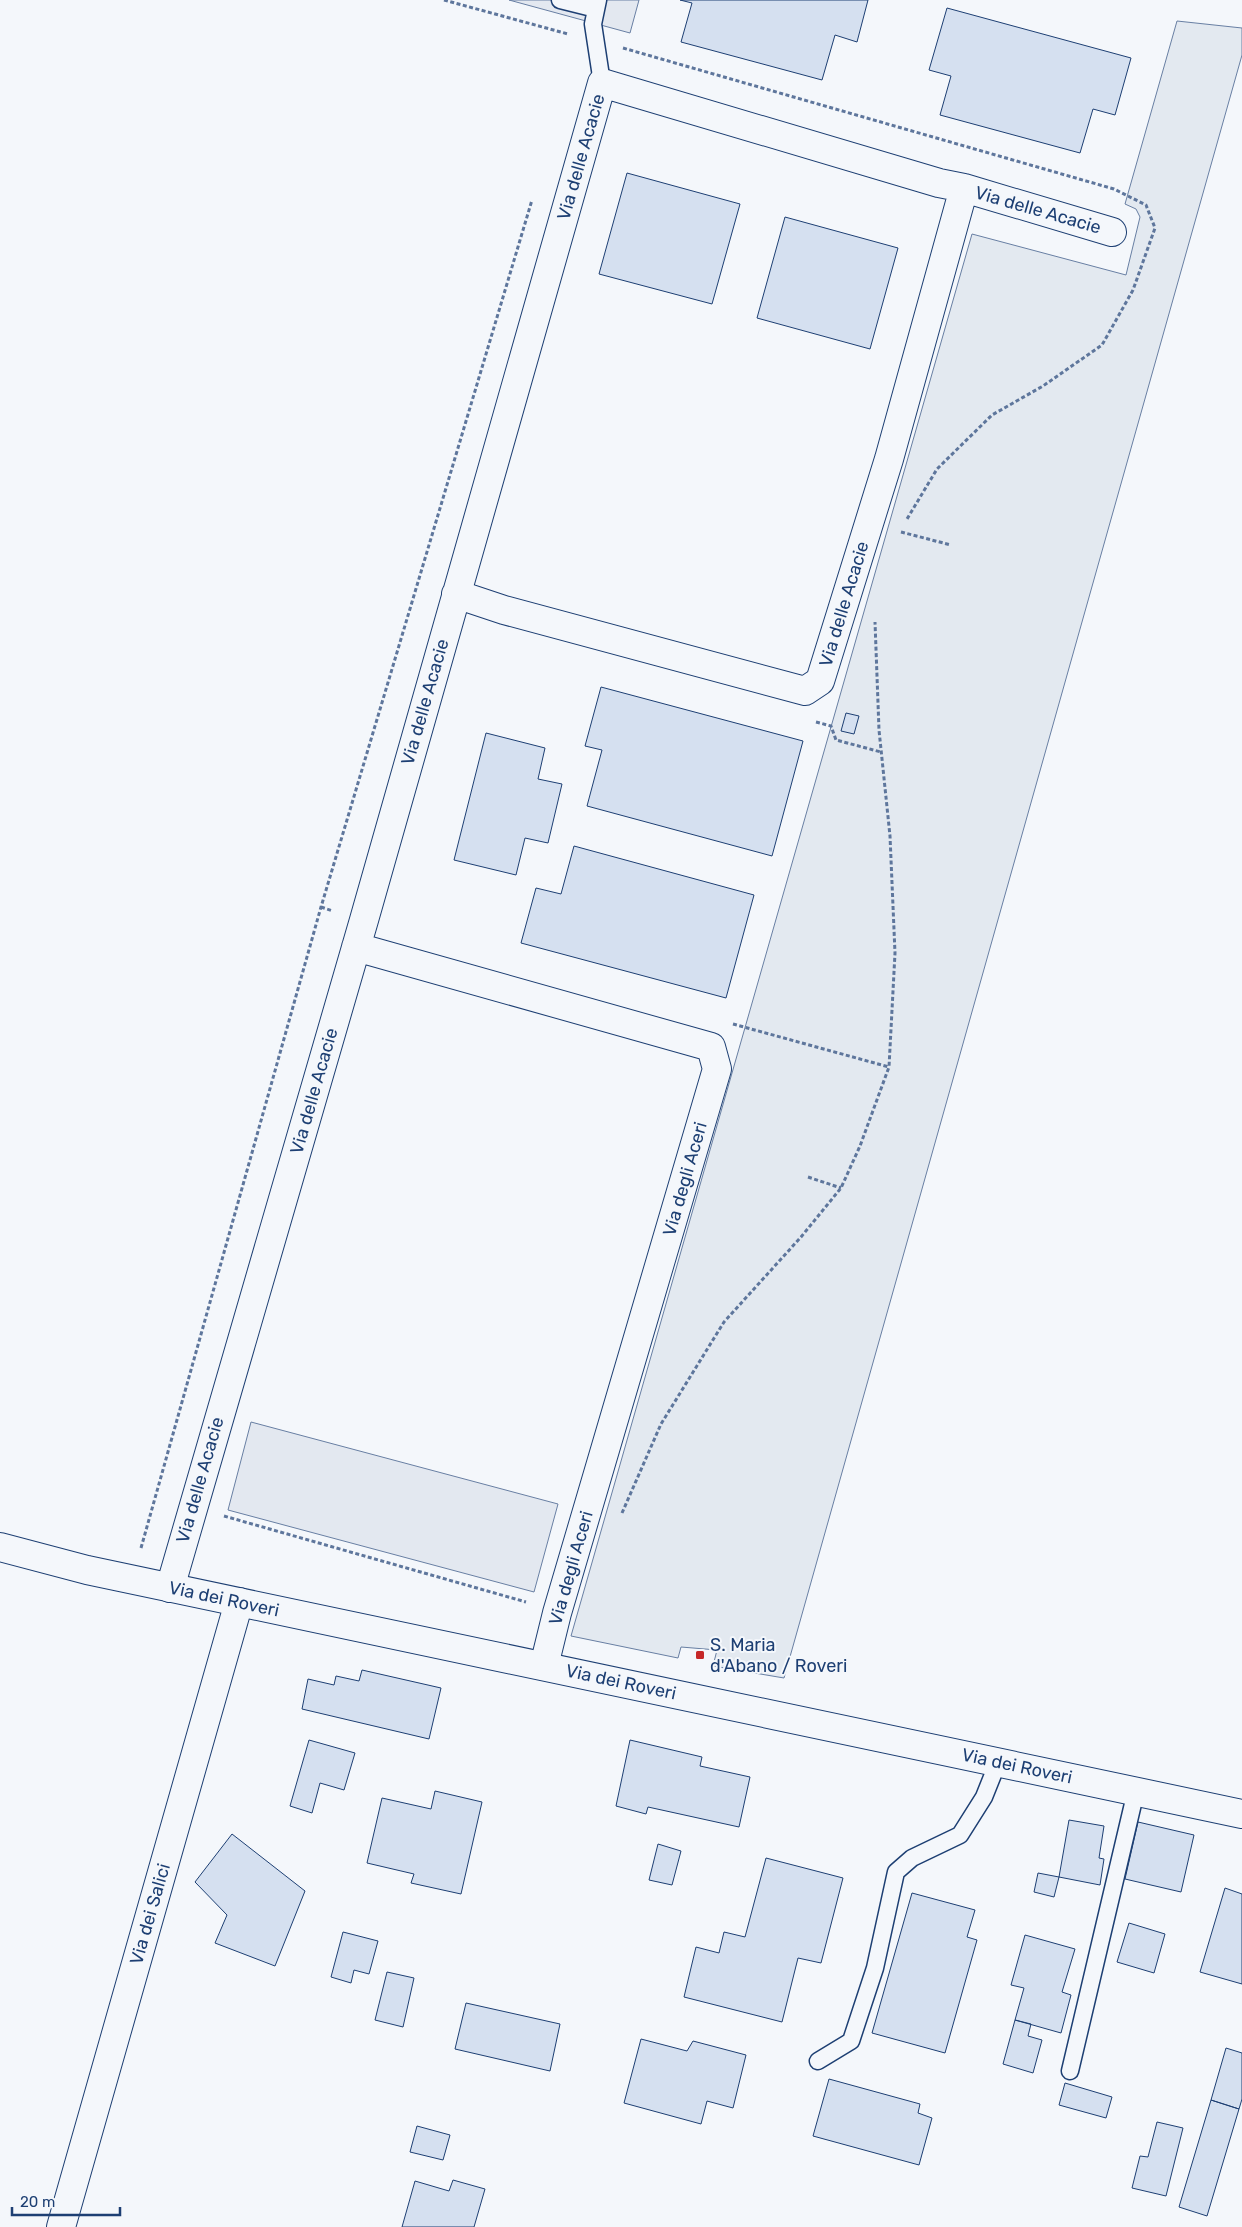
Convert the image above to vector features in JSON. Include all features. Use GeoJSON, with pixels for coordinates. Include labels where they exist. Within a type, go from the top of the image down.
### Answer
{"type":"FeatureCollection","features":[{"type":"Feature","properties":{"kind":"street","name":"Via delle Acacie"},"geometry":{"type":"LineString","coordinates":[[170,1588],[192,1506],[356,947],[602,83],[1112,232]]}},
{"type":"Feature","properties":{"kind":"street","name":"Via delle Acacie"},"geometry":{"type":"LineString","coordinates":[[456,594],[523,615],[805,692],[820,681],[889,459],[964,188]]}},
{"type":"Feature","properties":{"kind":"street","name":"Via degli Aceri"},"geometry":{"type":"LineString","coordinates":[[356,947],[711,1047],[717,1068],[557,1613],[544,1666]]}},
{"type":"Feature","properties":{"kind":"street","name":"Via dei Roveri"},"geometry":{"type":"LineString","coordinates":[[0,1547],[86,1570],[1242,1814]]}},
{"type":"Feature","properties":{"kind":"street","name":"Via dei Salici"},"geometry":{"type":"LineString","coordinates":[[61,2227],[238,1602]]}},
{"type":"Feature","properties":{"kind":"lane"},"geometry":{"type":"LineString","coordinates":[[560,0],[597,5],[593,24],[602,83]]}},
{"type":"Feature","properties":{"kind":"lane"},"geometry":{"type":"LineString","coordinates":[[818,2061],[851,2041],[875,1968],[896,1872],[912,1858],[960,1835],[984,1797],[998,1762]]}},
{"type":"Feature","properties":{"kind":"lane"},"geometry":{"type":"LineString","coordinates":[[1070,2071],[1136,1791]]}},
{"type":"Feature","properties":{"kind":"path"},"geometry":{"type":"LineString","coordinates":[[139,1556],[321,908],[532,199]]}},
{"type":"Feature","properties":{"kind":"path"},"geometry":{"type":"LineString","coordinates":[[899,532],[951,545]]}},
{"type":"Feature","properties":{"kind":"path"},"geometry":{"type":"LineString","coordinates":[[808,1177],[841,1188]]}},
{"type":"Feature","properties":{"kind":"path"},"geometry":{"type":"LineString","coordinates":[[192,1506],[536,1605],[557,1613]]}},
{"type":"Feature","properties":{"kind":"shaded area"},"geometry":{"type":"Polygon","coordinates":[[[509,0],[639,0],[630,33],[509,0]]]}},
{"type":"Feature","properties":{"kind":"shaded area"},"geometry":{"type":"Polygon","coordinates":[[[1177,21],[1242,28],[1242,55],[784,1678],[713,1666],[717,1650],[681,1647],[678,1658],[571,1636],[972,234],[1126,275],[1140,217],[1136,209],[1125,204],[1177,21]]]}},
{"type":"Feature","properties":{"kind":"shaded area"},"geometry":{"type":"Polygon","coordinates":[[[251,1422],[558,1504],[534,1592],[228,1510],[251,1422]]]}},
{"type":"Feature","properties":{"kind":"building"},"geometry":{"type":"Polygon","coordinates":[[[680,0],[868,0],[857,42],[835,35],[822,80],[681,42],[692,3],[680,0]]]}},
{"type":"Feature","properties":{"kind":"building"},"geometry":{"type":"Polygon","coordinates":[[[947,8],[1131,58],[1115,115],[1093,109],[1080,153],[940,115],[951,76],[929,70],[947,8]]]}},
{"type":"Feature","properties":{"kind":"building"},"geometry":{"type":"Polygon","coordinates":[[[627,173],[740,204],[712,304],[599,274],[627,173]]]}},
{"type":"Feature","properties":{"kind":"building"},"geometry":{"type":"Polygon","coordinates":[[[785,217],[898,248],[870,349],[757,318],[785,217]]]}},
{"type":"Feature","properties":{"kind":"building"},"geometry":{"type":"Polygon","coordinates":[[[601,687],[803,741],[772,856],[587,806],[602,750],[585,746],[601,687]]]}},
{"type":"Feature","properties":{"kind":"building"},"geometry":{"type":"Polygon","coordinates":[[[846,713],[859,716],[854,734],[841,731],[846,713]]]}},
{"type":"Feature","properties":{"kind":"building"},"geometry":{"type":"Polygon","coordinates":[[[486,733],[545,748],[538,779],[562,784],[548,843],[525,838],[516,875],[454,860],[486,733]]]}},
{"type":"Feature","properties":{"kind":"building"},"geometry":{"type":"Polygon","coordinates":[[[574,846],[754,895],[726,998],[521,943],[536,888],[561,894],[574,846]]]}},
{"type":"Feature","properties":{"kind":"building"},"geometry":{"type":"Polygon","coordinates":[[[362,1670],[441,1688],[429,1739],[302,1709],[308,1679],[334,1685],[336,1676],[359,1681],[362,1670]]]}},
{"type":"Feature","properties":{"kind":"building"},"geometry":{"type":"Polygon","coordinates":[[[309,1740],[355,1753],[344,1790],[320,1783],[312,1813],[290,1806],[309,1740]]]}},
{"type":"Feature","properties":{"kind":"building"},"geometry":{"type":"Polygon","coordinates":[[[630,1740],[702,1757],[700,1766],[750,1777],[739,1827],[648,1807],[646,1814],[616,1806],[630,1740]]]}},
{"type":"Feature","properties":{"kind":"building"},"geometry":{"type":"Polygon","coordinates":[[[435,1791],[482,1802],[461,1894],[411,1883],[414,1874],[367,1863],[382,1798],[431,1809],[435,1791]]]}},
{"type":"Feature","properties":{"kind":"building"},"geometry":{"type":"Polygon","coordinates":[[[1069,1820],[1104,1826],[1099,1858],[1104,1859],[1100,1885],[1059,1877],[1069,1820]]]}},
{"type":"Feature","properties":{"kind":"building"},"geometry":{"type":"Polygon","coordinates":[[[1138,1822],[1194,1835],[1181,1892],[1125,1879],[1138,1822]]]}},
{"type":"Feature","properties":{"kind":"building"},"geometry":{"type":"Polygon","coordinates":[[[232,1834],[305,1891],[275,1966],[215,1943],[227,1915],[195,1882],[232,1834]]]}},
{"type":"Feature","properties":{"kind":"building"},"geometry":{"type":"Polygon","coordinates":[[[658,1844],[681,1851],[672,1885],[649,1880],[658,1844]]]}},
{"type":"Feature","properties":{"kind":"building"},"geometry":{"type":"Polygon","coordinates":[[[766,1858],[843,1878],[821,1963],[798,1958],[782,2022],[684,1997],[696,1947],[719,1953],[724,1932],[745,1937],[766,1858]]]}},
{"type":"Feature","properties":{"kind":"building"},"geometry":{"type":"Polygon","coordinates":[[[1038,1873],[1059,1877],[1054,1897],[1034,1892],[1038,1873]]]}},
{"type":"Feature","properties":{"kind":"building"},"geometry":{"type":"Polygon","coordinates":[[[1225,1888],[1242,1894],[1242,1984],[1200,1972],[1225,1888]]]}},
{"type":"Feature","properties":{"kind":"building"},"geometry":{"type":"Polygon","coordinates":[[[912,1893],[975,1910],[967,1937],[977,1940],[945,2053],[872,2033],[912,1893]]]}},
{"type":"Feature","properties":{"kind":"building"},"geometry":{"type":"Polygon","coordinates":[[[1129,1923],[1165,1934],[1154,1973],[1117,1962],[1129,1923]]]}},
{"type":"Feature","properties":{"kind":"building"},"geometry":{"type":"Polygon","coordinates":[[[343,1932],[378,1941],[369,1974],[354,1970],[351,1983],[331,1977],[343,1932]]]}},
{"type":"Feature","properties":{"kind":"building"},"geometry":{"type":"Polygon","coordinates":[[[1025,1935],[1075,1949],[1062,1992],[1071,1995],[1061,2033],[1015,2020],[1024,1988],[1011,1985],[1025,1935]]]}},
{"type":"Feature","properties":{"kind":"building"},"geometry":{"type":"Polygon","coordinates":[[[387,1972],[414,1978],[403,2027],[375,2020],[387,1972]]]}},
{"type":"Feature","properties":{"kind":"building"},"geometry":{"type":"Polygon","coordinates":[[[466,2003],[560,2024],[550,2071],[455,2049],[466,2003]]]}},
{"type":"Feature","properties":{"kind":"building"},"geometry":{"type":"Polygon","coordinates":[[[1015,2020],[1031,2024],[1028,2036],[1042,2040],[1033,2073],[1003,2064],[1015,2020]]]}},
{"type":"Feature","properties":{"kind":"building"},"geometry":{"type":"Polygon","coordinates":[[[641,2039],[687,2051],[693,2041],[746,2055],[733,2108],[707,2101],[701,2124],[624,2103],[641,2039]]]}},
{"type":"Feature","properties":{"kind":"building"},"geometry":{"type":"Polygon","coordinates":[[[1226,2048],[1242,2053],[1242,2099],[1239,2109],[1211,2100],[1226,2048]]]}},
{"type":"Feature","properties":{"kind":"building"},"geometry":{"type":"Polygon","coordinates":[[[829,2079],[920,2104],[918,2113],[932,2118],[919,2165],[813,2136],[829,2079]]]}},
{"type":"Feature","properties":{"kind":"building"},"geometry":{"type":"Polygon","coordinates":[[[1065,2083],[1112,2097],[1106,2118],[1059,2105],[1065,2083]]]}},
{"type":"Feature","properties":{"kind":"building"},"geometry":{"type":"Polygon","coordinates":[[[1211,2100],[1239,2109],[1207,2216],[1179,2207],[1211,2100]]]}},
{"type":"Feature","properties":{"kind":"building"},"geometry":{"type":"Polygon","coordinates":[[[1157,2122],[1183,2128],[1166,2196],[1132,2188],[1140,2156],[1148,2157],[1157,2122]]]}},
{"type":"Feature","properties":{"kind":"building"},"geometry":{"type":"Polygon","coordinates":[[[417,2126],[450,2135],[443,2160],[410,2152],[417,2126]]]}},
{"type":"Feature","properties":{"kind":"building"},"geometry":{"type":"Polygon","coordinates":[[[453,2180],[485,2189],[474,2227],[402,2227],[415,2181],[449,2191],[453,2180]]]}},
{"type":"Feature","properties":{"kind":"place","name":"S. Maria d'Abano / Roveri"},"geometry":{"type":"Point","coordinates":[700,1655]}}]}
